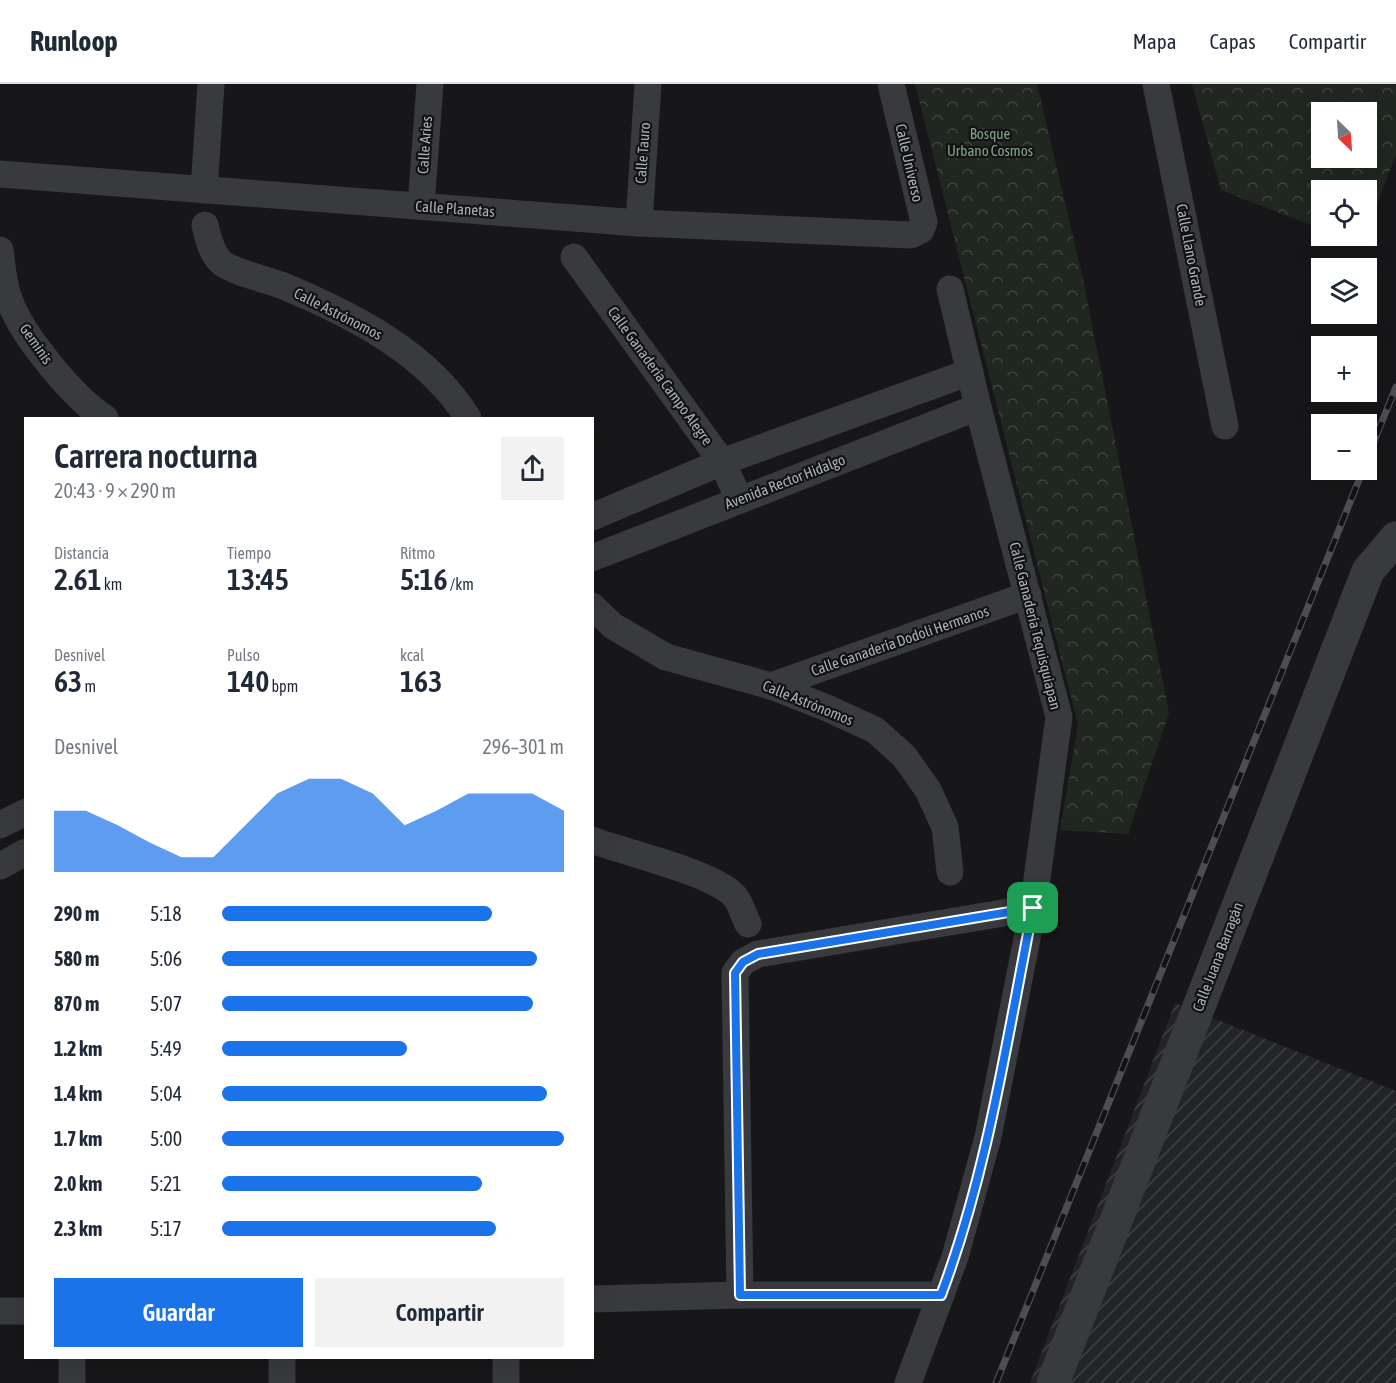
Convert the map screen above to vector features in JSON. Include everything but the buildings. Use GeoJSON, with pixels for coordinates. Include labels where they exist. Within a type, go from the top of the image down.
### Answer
{"type":"FeatureCollection","features":[{"type":"Feature","properties":{"kind":"street"},"geometry":{"type":"LineString","coordinates":[[204,190],[211,84]]}},
{"type":"Feature","properties":{"kind":"street","name":"Calle Aries"},"geometry":{"type":"LineString","coordinates":[[421,206],[430,84]]}},
{"type":"Feature","properties":{"kind":"street","name":"Calle Tauro"},"geometry":{"type":"LineString","coordinates":[[639,223],[648,84]]}},
{"type":"Feature","properties":{"kind":"street","name":"Calle Universo"},"geometry":{"type":"LineString","coordinates":[[891,84],[924,222],[921,230],[911,235]]}},
{"type":"Feature","properties":{"kind":"street","name":"Calle Llano Grande"},"geometry":{"type":"LineString","coordinates":[[1156,84],[1225,426]]}},
{"type":"Feature","properties":{"kind":"street","name":"Calle Planetas"},"geometry":{"type":"LineString","coordinates":[[0,174],[639,223],[911,235]]}},
{"type":"Feature","properties":{"kind":"street","name":"Calle Astrónomos"},"geometry":{"type":"LineString","coordinates":[[205,225],[211,247],[221,263],[280,285],[346,316],[397,345],[435,376],[467,417]]}},
{"type":"Feature","properties":{"kind":"street","name":"Geminis"},"geometry":{"type":"LineString","coordinates":[[0,250],[3,291],[22,328],[57,374],[104,417]]}},
{"type":"Feature","properties":{"kind":"street","name":"Calle Ganadería Campo Alegre"},"geometry":{"type":"LineString","coordinates":[[574,256],[722,462],[740,499]]}},
{"type":"Feature","properties":{"kind":"street","name":"Calle Ganadería Tequisquiapan"},"geometry":{"type":"LineString","coordinates":[[908,1383],[955,1257],[987,1137],[1033,908],[1059,717],[978,407],[950,289]]}},
{"type":"Feature","properties":{"kind":"street"},"geometry":{"type":"LineString","coordinates":[[594,516],[722,462],[970,372]]}},
{"type":"Feature","properties":{"kind":"street","name":"Avenida Rector Hidalgo"},"geometry":{"type":"LineString","coordinates":[[594,557],[978,407]]}},
{"type":"Feature","properties":{"kind":"street","name":"Calle Juana Barragán"},"geometry":{"type":"LineString","coordinates":[[1053,1383],[1368,571],[1396,538]]}},
{"type":"Feature","properties":{"kind":"street","name":"Calle Ganadería Dodoli Hermanos"},"geometry":{"type":"LineString","coordinates":[[771,686],[1028,595]]}},
{"type":"Feature","properties":{"kind":"street","name":"Calle Astrónomos"},"geometry":{"type":"LineString","coordinates":[[594,608],[613,626],[666,657],[771,686],[875,730],[904,756],[928,790],[945,827],[950,872]]}},
{"type":"Feature","properties":{"kind":"street"},"geometry":{"type":"LineString","coordinates":[[0,825],[24,813]]}},
{"type":"Feature","properties":{"kind":"street"},"geometry":{"type":"LineString","coordinates":[[594,841],[696,874],[720,885],[736,898],[748,924]]}},
{"type":"Feature","properties":{"kind":"street"},"geometry":{"type":"LineString","coordinates":[[0,866],[24,853]]}},
{"type":"Feature","properties":{"kind":"street"},"geometry":{"type":"LineString","coordinates":[[740,1295],[735,973],[743,962],[758,954],[1033,908]]}},
{"type":"Feature","properties":{"kind":"street"},"geometry":{"type":"LineString","coordinates":[[594,1299],[740,1295],[941,1295]]}},
{"type":"Feature","properties":{"kind":"street"},"geometry":{"type":"LineString","coordinates":[[0,1311],[24,1311]]}},
{"type":"Feature","properties":{"kind":"street"},"geometry":{"type":"LineString","coordinates":[[72,1359],[72,1383]]}},
{"type":"Feature","properties":{"kind":"street"},"geometry":{"type":"LineString","coordinates":[[282,1359],[282,1383]]}},
{"type":"Feature","properties":{"kind":"street"},"geometry":{"type":"LineString","coordinates":[[506,1359],[506,1383]]}},
{"type":"Feature","properties":{"kind":"shaded area"},"geometry":{"type":"Polygon","coordinates":[[[1175,1003],[1396,1091],[1396,1383],[1030,1383],[1175,1003]]]}},
{"type":"Feature","properties":{"kind":"green space","name":"Bosque Urbano Cosmos"},"geometry":{"type":"Polygon","coordinates":[[[915,84],[1037,84],[1083,279],[1169,713],[1128,834],[1060,830],[1078,725],[915,84]]]}},
{"type":"Feature","properties":{"kind":"green space"},"geometry":{"type":"Polygon","coordinates":[[[1192,84],[1396,84],[1396,154],[1377,205],[1377,180],[1311,180],[1311,225],[1221,190],[1192,84]]]}},
{"type":"Feature","properties":{"kind":"railway"},"geometry":{"type":"LineString","coordinates":[[1377,434],[1396,387]]}},
{"type":"Feature","properties":{"kind":"railway"},"geometry":{"type":"LineString","coordinates":[[996,1383],[1359,480]]}},
{"type":"Feature","properties":{"kind":"route"},"geometry":{"type":"LineString","coordinates":[[1033,908],[987,1137],[955,1257],[941,1295],[740,1295],[735,973],[743,962],[758,954],[1033,908]]}}]}
